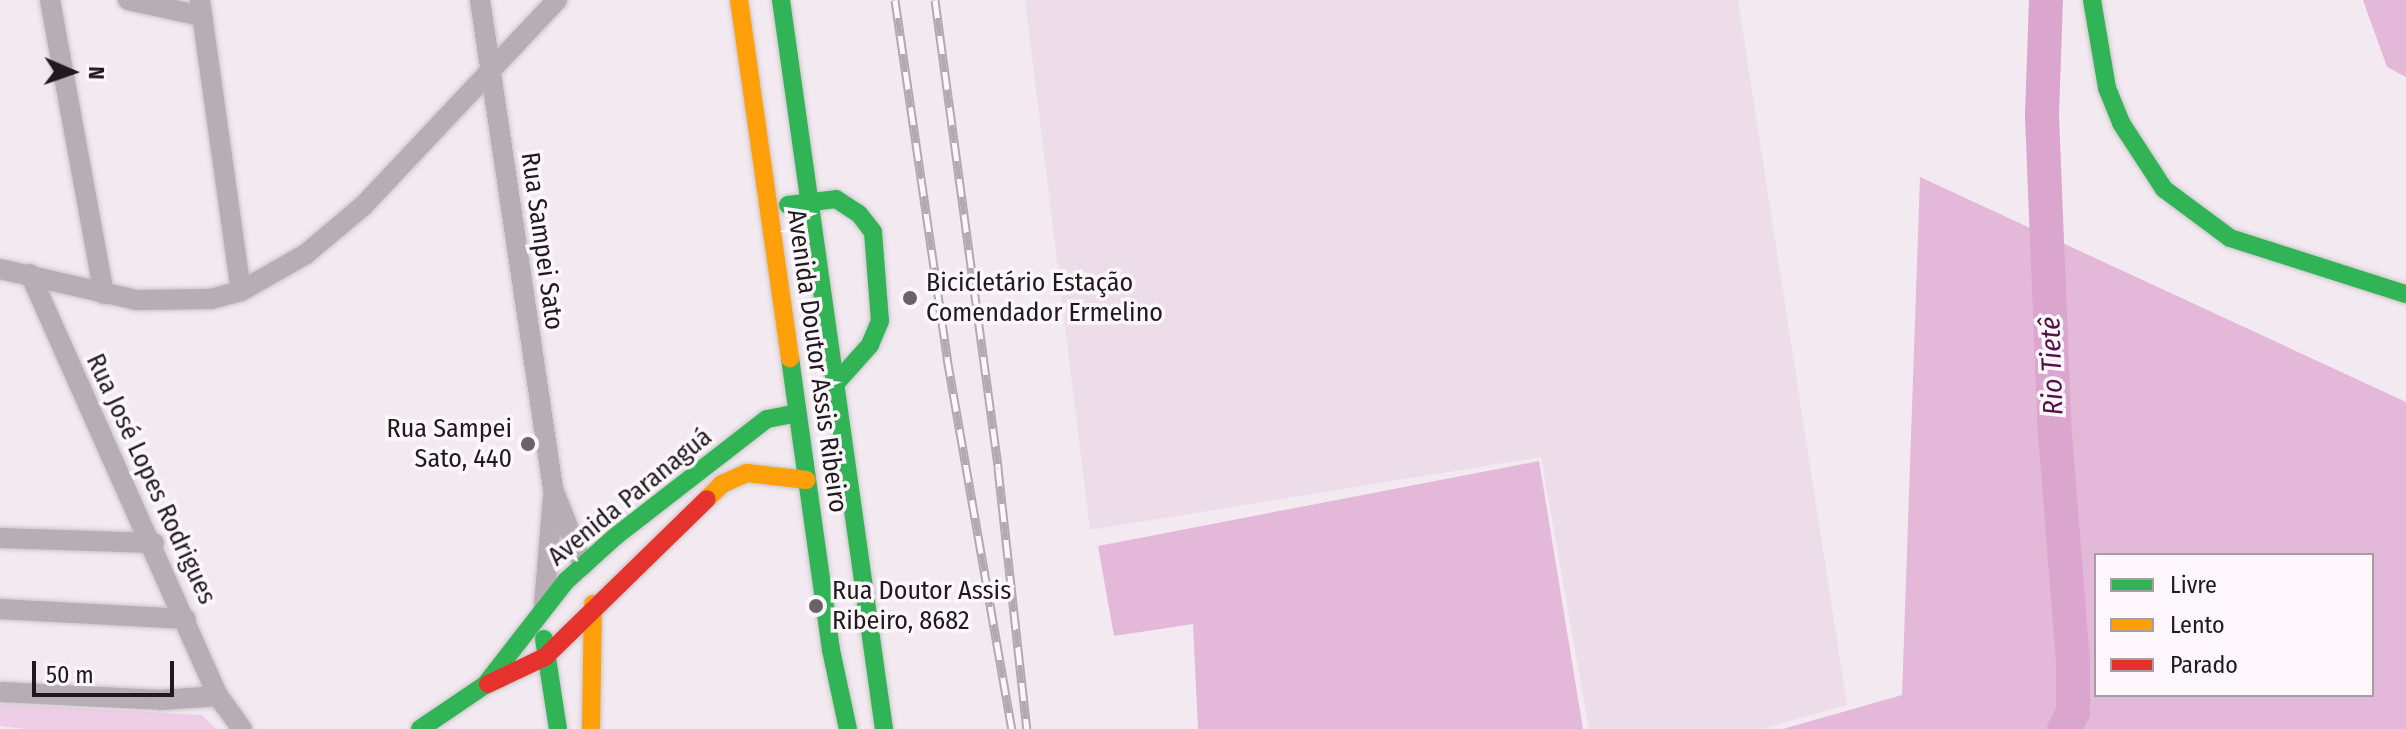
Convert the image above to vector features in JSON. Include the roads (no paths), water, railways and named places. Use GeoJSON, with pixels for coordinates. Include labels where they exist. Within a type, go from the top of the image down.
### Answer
{"type":"FeatureCollection","features":[{"type":"Feature","properties":{"kind":"main road","name":"Avenida Doutor Assis Ribeiro"},"geometry":{"type":"LineString","coordinates":[[739,0],[807,480],[848,729]]}},
{"type":"Feature","properties":{"kind":"main road","name":"Avenida Doutor Assis Ribeiro"},"geometry":{"type":"LineString","coordinates":[[781,0],[849,467],[878,706],[884,729]]}},
{"type":"Feature","properties":{"kind":"main road"},"geometry":{"type":"LineString","coordinates":[[2092,0],[2107,88],[2121,123],[2164,189],[2230,238],[2406,294]]}},
{"type":"Feature","properties":{"kind":"main road"},"geometry":{"type":"LineString","coordinates":[[770,208],[836,199],[850,206],[869,224],[876,252],[881,302],[878,328],[859,360],[837,382]]}},
{"type":"Feature","properties":{"kind":"main road"},"geometry":{"type":"LineString","coordinates":[[797,413],[819,429],[849,467]]}},
{"type":"Feature","properties":{"kind":"main road","name":"Avenida Paranaguá"},"geometry":{"type":"LineString","coordinates":[[485,685],[544,606],[583,565],[767,419],[797,413]]}},
{"type":"Feature","properties":{"kind":"main road","name":"Avenida Paranaguá"},"geometry":{"type":"LineString","coordinates":[[420,729],[485,685],[545,657],[594,611],[671,529],[722,484],[747,473],[807,480]]}},
{"type":"Feature","properties":{"kind":"main road"},"geometry":{"type":"LineString","coordinates":[[583,565],[594,611],[591,729]]}},
{"type":"Feature","properties":{"kind":"main road"},"geometry":{"type":"LineString","coordinates":[[544,606],[545,657],[558,729]]}},
{"type":"Feature","properties":{"kind":"street"},"geometry":{"type":"LineString","coordinates":[[50,0],[104,294]]}},
{"type":"Feature","properties":{"kind":"street"},"geometry":{"type":"LineString","coordinates":[[128,0],[201,8],[241,291]]}},
{"type":"Feature","properties":{"kind":"street","name":"Rua Sampei Sato"},"geometry":{"type":"LineString","coordinates":[[480,0],[553,489],[544,606]]}},
{"type":"Feature","properties":{"kind":"street"},"geometry":{"type":"LineString","coordinates":[[0,269],[104,294],[175,302],[241,291],[325,240],[557,0]]}},
{"type":"Feature","properties":{"kind":"street","name":"Rua José Lopes Rodrigues"},"geometry":{"type":"LineString","coordinates":[[30,274],[154,543],[220,701],[242,729]]}},
{"type":"Feature","properties":{"kind":"street","name":"Rua Sampei Sato"},"geometry":{"type":"LineString","coordinates":[[553,489],[583,565]]}},
{"type":"Feature","properties":{"kind":"street"},"geometry":{"type":"LineString","coordinates":[[0,538],[154,543]]}},
{"type":"Feature","properties":{"kind":"street"},"geometry":{"type":"LineString","coordinates":[[0,609],[186,619]]}},
{"type":"Feature","properties":{"kind":"street"},"geometry":{"type":"LineString","coordinates":[[0,692],[220,701]]}},
{"type":"Feature","properties":{"kind":"street","name":"Rua José Lopes Rodrigues"},"geometry":{"type":"LineString","coordinates":[[220,701],[223,729]]}},
{"type":"Feature","properties":{"kind":"waterway","name":"Rio Tietê"},"geometry":{"type":"LineString","coordinates":[[2046,0],[2042,116],[2054,421],[2073,664],[2073,712],[2064,729]]}},
{"type":"Feature","properties":{"kind":"railway"},"geometry":{"type":"LineString","coordinates":[[895,0],[947,358],[1012,729]]}},
{"type":"Feature","properties":{"kind":"railway"},"geometry":{"type":"LineString","coordinates":[[935,0],[998,468],[1027,729]]}},
{"type":"Feature","properties":{"kind":"place","name":"Bicicletário Estação Comendador Ermelino"},"geometry":{"type":"Point","coordinates":[910,298]}},
{"type":"Feature","properties":{"kind":"place","name":"Rua Sampei Sato, 440"},"geometry":{"type":"Point","coordinates":[528,444]}},
{"type":"Feature","properties":{"kind":"place","name":"Rua Doutor Assis Ribeiro, 8682"},"geometry":{"type":"Point","coordinates":[816,606]}}]}
